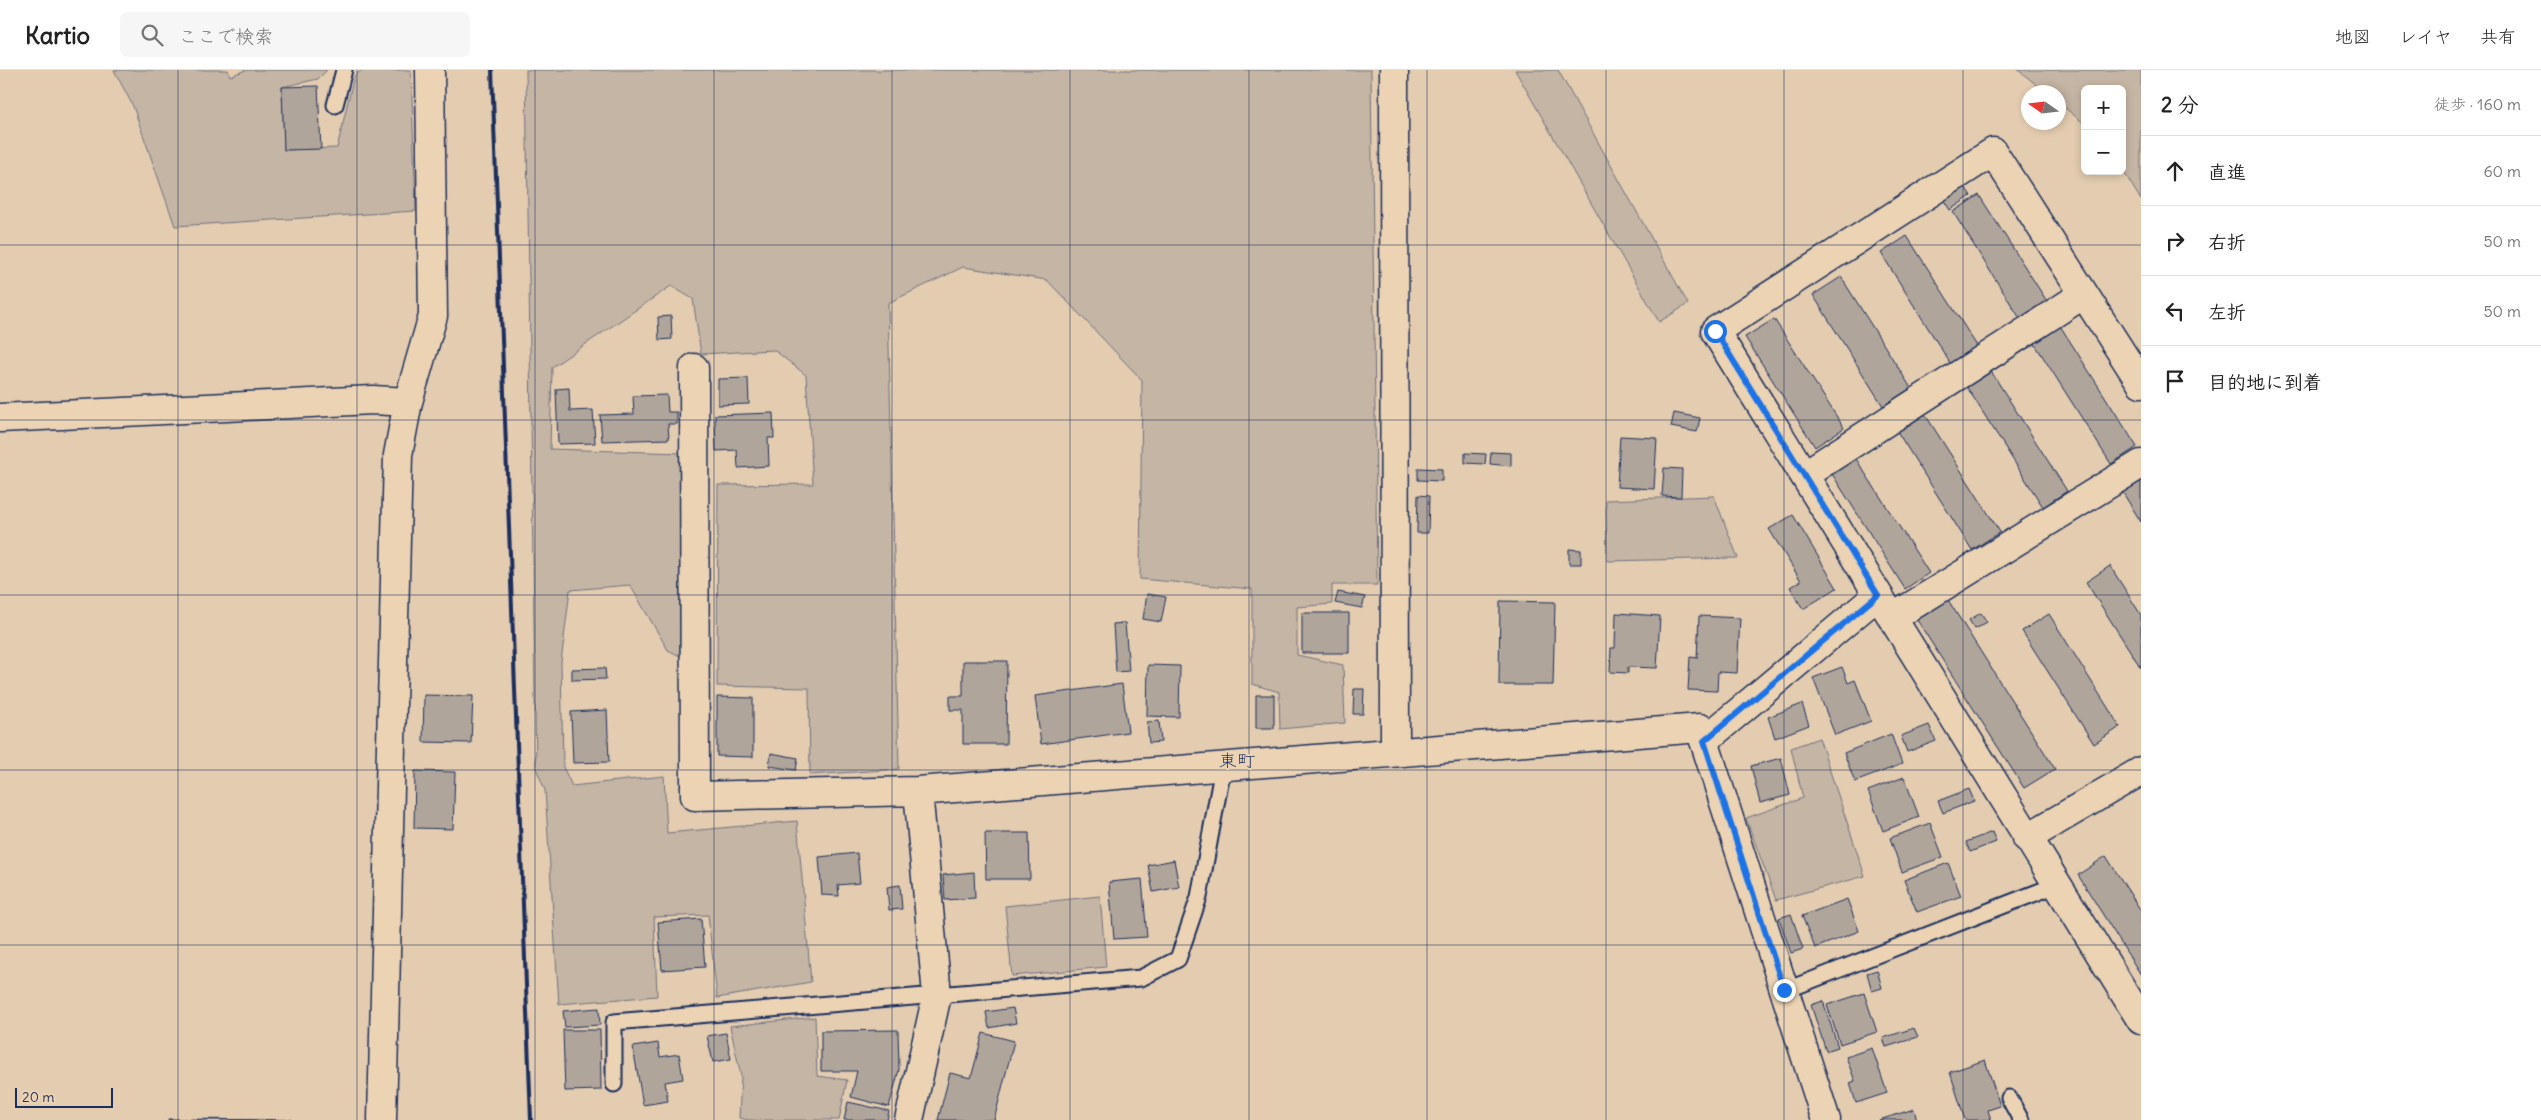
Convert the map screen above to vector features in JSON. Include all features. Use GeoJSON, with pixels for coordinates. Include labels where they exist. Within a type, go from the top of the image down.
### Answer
{"type":"FeatureCollection","features":[{"type":"Feature","properties":{"kind":"street"},"geometry":{"type":"LineString","coordinates":[[382,1120],[398,455],[408,402],[433,316],[430,70]]}},
{"type":"Feature","properties":{"kind":"street"},"geometry":{"type":"LineString","coordinates":[[1394,70],[1394,752]]}},
{"type":"Feature","properties":{"kind":"street"},"geometry":{"type":"LineString","coordinates":[[2141,383],[1993,152],[1715,331],[2141,1020]]}},
{"type":"Feature","properties":{"kind":"street"},"geometry":{"type":"LineString","coordinates":[[1804,475],[2084,294]]}},
{"type":"Feature","properties":{"kind":"street"},"geometry":{"type":"LineString","coordinates":[[694,368],[695,796],[918,791],[1700,728],[1826,1120]]}},
{"type":"Feature","properties":{"kind":"street"},"geometry":{"type":"LineString","coordinates":[[0,418],[374,400],[408,402]]}},
{"type":"Feature","properties":{"kind":"street"},"geometry":{"type":"LineString","coordinates":[[1704,741],[1885,606],[2141,464]]}},
{"type":"Feature","properties":{"kind":"street"},"geometry":{"type":"LineString","coordinates":[[2027,838],[2141,771]]}},
{"type":"Feature","properties":{"kind":"street"},"geometry":{"type":"LineString","coordinates":[[909,1120],[937,995],[918,791]]}},
{"type":"Feature","properties":{"kind":"lane"},"geometry":{"type":"LineString","coordinates":[[334,105],[344,70]]}},
{"type":"Feature","properties":{"kind":"lane"},"geometry":{"type":"LineString","coordinates":[[614,1084],[614,1022],[1141,978],[1178,959],[1199,897],[1223,767]]}},
{"type":"Feature","properties":{"kind":"lane"},"geometry":{"type":"LineString","coordinates":[[1784,990],[2056,885]]}},
{"type":"Feature","properties":{"kind":"lane"},"geometry":{"type":"LineString","coordinates":[[2009,1098],[2021,1120]]}},
{"type":"Feature","properties":{"kind":"shaded area"},"geometry":{"type":"Polygon","coordinates":[[[114,70],[228,70],[230,76],[246,70],[327,70],[318,79],[282,87],[284,150],[337,148],[354,76],[362,70],[411,70],[416,211],[175,226],[133,106],[114,70]]]}},
{"type":"Feature","properties":{"kind":"shaded area"},"geometry":{"type":"Polygon","coordinates":[[[526,70],[1371,70],[1377,585],[1332,585],[1332,604],[1297,607],[1297,655],[1343,665],[1345,723],[1280,729],[1279,692],[1252,684],[1252,589],[1140,579],[1142,380],[1047,280],[963,267],[888,303],[899,769],[810,775],[809,688],[717,686],[718,485],[813,484],[806,375],[774,350],[701,354],[693,299],[671,286],[552,367],[550,449],[682,453],[686,659],[668,650],[630,585],[570,590],[561,662],[563,767],[572,786],[664,776],[667,833],[797,821],[811,982],[717,998],[708,915],[654,917],[657,996],[559,1004],[545,790],[536,768],[526,70]]]}},
{"type":"Feature","properties":{"kind":"shaded area"},"geometry":{"type":"Polygon","coordinates":[[[1515,70],[1558,70],[1688,304],[1659,322],[1515,70]]]}},
{"type":"Feature","properties":{"kind":"shaded area"},"geometry":{"type":"Polygon","coordinates":[[[2018,70],[2141,70],[2141,200],[2126,175],[2126,85],[2081,85],[2081,121],[2066,109],[2066,85],[2037,85],[2018,70]]]}},
{"type":"Feature","properties":{"kind":"shaded area"},"geometry":{"type":"Polygon","coordinates":[[[1714,496],[1738,558],[1607,561],[1606,500],[1714,496]]]}},
{"type":"Feature","properties":{"kind":"shaded area"},"geometry":{"type":"Polygon","coordinates":[[[1819,738],[1865,876],[1776,900],[1746,818],[1803,798],[1791,748],[1819,738]]]}},
{"type":"Feature","properties":{"kind":"shaded area"},"geometry":{"type":"Polygon","coordinates":[[[1100,896],[1106,967],[1012,976],[1005,906],[1100,896]]]}},
{"type":"Feature","properties":{"kind":"shaded area"},"geometry":{"type":"Polygon","coordinates":[[[815,1017],[817,1076],[847,1080],[839,1120],[749,1120],[739,1118],[741,1076],[730,1026],[815,1017]]]}},
{"type":"Feature","properties":{"kind":"building"},"geometry":{"type":"Polygon","coordinates":[[[318,86],[321,149],[284,150],[282,87],[318,86]]]}},
{"type":"Feature","properties":{"kind":"building"},"geometry":{"type":"Polygon","coordinates":[[[1964,185],[1971,196],[1950,210],[1943,199],[1964,185]]]}},
{"type":"Feature","properties":{"kind":"building"},"geometry":{"type":"Polygon","coordinates":[[[1979,195],[2048,303],[2021,320],[1953,212],[1979,195]]]}},
{"type":"Feature","properties":{"kind":"building"},"geometry":{"type":"Polygon","coordinates":[[[1907,236],[1977,346],[1950,363],[1881,253],[1907,236]]]}},
{"type":"Feature","properties":{"kind":"building"},"geometry":{"type":"Polygon","coordinates":[[[1841,277],[1911,388],[1883,406],[1813,295],[1841,277]]]}},
{"type":"Feature","properties":{"kind":"building"},"geometry":{"type":"Polygon","coordinates":[[[671,316],[672,339],[659,340],[658,317],[671,316]]]}},
{"type":"Feature","properties":{"kind":"building"},"geometry":{"type":"Polygon","coordinates":[[[1774,319],[1844,428],[1815,447],[1745,337],[1774,319]]]}},
{"type":"Feature","properties":{"kind":"building"},"geometry":{"type":"Polygon","coordinates":[[[2057,321],[2137,447],[2111,464],[2031,338],[2057,321]]]}},
{"type":"Feature","properties":{"kind":"building"},"geometry":{"type":"Polygon","coordinates":[[[1987,365],[2067,491],[2043,507],[1963,381],[1987,365]]]}},
{"type":"Feature","properties":{"kind":"building"},"geometry":{"type":"Polygon","coordinates":[[[748,378],[749,404],[718,405],[718,379],[748,378]]]}},
{"type":"Feature","properties":{"kind":"building"},"geometry":{"type":"Polygon","coordinates":[[[569,388],[570,411],[593,410],[595,443],[558,444],[556,389],[569,388]]]}},
{"type":"Feature","properties":{"kind":"building"},"geometry":{"type":"Polygon","coordinates":[[[667,395],[668,412],[677,412],[677,424],[668,424],[669,439],[602,441],[600,415],[634,414],[633,396],[667,395]]]}},
{"type":"Feature","properties":{"kind":"building"},"geometry":{"type":"Polygon","coordinates":[[[1921,408],[2000,532],[1972,550],[1893,425],[1921,408]]]}},
{"type":"Feature","properties":{"kind":"building"},"geometry":{"type":"Polygon","coordinates":[[[773,413],[774,438],[768,438],[769,466],[738,468],[737,450],[716,451],[715,415],[773,413]]]}},
{"type":"Feature","properties":{"kind":"building"},"geometry":{"type":"Polygon","coordinates":[[[1674,413],[1700,418],[1697,432],[1671,427],[1674,413]]]}},
{"type":"Feature","properties":{"kind":"building"},"geometry":{"type":"Polygon","coordinates":[[[1620,436],[1657,438],[1654,489],[1617,487],[1620,436]]]}},
{"type":"Feature","properties":{"kind":"building"},"geometry":{"type":"Polygon","coordinates":[[[1851,451],[1929,573],[1905,589],[1827,466],[1851,451]]]}},
{"type":"Feature","properties":{"kind":"building"},"geometry":{"type":"Polygon","coordinates":[[[1491,452],[1511,453],[1511,466],[1490,464],[1491,452]]]}},
{"type":"Feature","properties":{"kind":"building"},"geometry":{"type":"Polygon","coordinates":[[[1465,453],[1486,454],[1485,464],[1465,463],[1465,453]]]}},
{"type":"Feature","properties":{"kind":"building"},"geometry":{"type":"Polygon","coordinates":[[[1418,468],[1442,469],[1442,481],[1418,480],[1418,468]]]}},
{"type":"Feature","properties":{"kind":"building"},"geometry":{"type":"Polygon","coordinates":[[[1664,468],[1682,469],[1681,497],[1662,496],[1664,468]]]}},
{"type":"Feature","properties":{"kind":"building"},"geometry":{"type":"Polygon","coordinates":[[[2141,474],[2141,522],[2120,488],[2141,474]]]}},
{"type":"Feature","properties":{"kind":"building"},"geometry":{"type":"Polygon","coordinates":[[[1418,495],[1429,496],[1428,533],[1417,533],[1418,495]]]}},
{"type":"Feature","properties":{"kind":"building"},"geometry":{"type":"Polygon","coordinates":[[[1793,515],[1837,588],[1803,609],[1790,587],[1801,581],[1769,529],[1793,515]]]}},
{"type":"Feature","properties":{"kind":"building"},"geometry":{"type":"Polygon","coordinates":[[[1569,549],[1581,550],[1581,564],[1569,564],[1569,549]]]}},
{"type":"Feature","properties":{"kind":"building"},"geometry":{"type":"Polygon","coordinates":[[[2110,566],[2141,615],[2141,668],[2086,582],[2110,566]]]}},
{"type":"Feature","properties":{"kind":"building"},"geometry":{"type":"Polygon","coordinates":[[[1338,592],[1365,597],[1362,608],[1335,603],[1338,592]]]}},
{"type":"Feature","properties":{"kind":"building"},"geometry":{"type":"Polygon","coordinates":[[[1147,594],[1166,597],[1161,622],[1143,619],[1147,594]]]}},
{"type":"Feature","properties":{"kind":"building"},"geometry":{"type":"Polygon","coordinates":[[[1948,600],[2055,769],[2024,788],[1917,620],[1948,600]]]}},
{"type":"Feature","properties":{"kind":"building"},"geometry":{"type":"Polygon","coordinates":[[[1500,601],[1555,602],[1553,685],[1499,685],[1500,601]]]}},
{"type":"Feature","properties":{"kind":"building"},"geometry":{"type":"Polygon","coordinates":[[[1302,613],[1349,613],[1349,653],[1302,653],[1302,613]]]}},
{"type":"Feature","properties":{"kind":"building"},"geometry":{"type":"Polygon","coordinates":[[[1616,613],[1660,616],[1657,668],[1628,667],[1628,673],[1610,672],[1611,648],[1615,648],[1616,613]]]}},
{"type":"Feature","properties":{"kind":"building"},"geometry":{"type":"Polygon","coordinates":[[[1981,613],[1987,622],[1975,629],[1969,620],[1981,613]]]}},
{"type":"Feature","properties":{"kind":"building"},"geometry":{"type":"Polygon","coordinates":[[[2049,614],[2120,727],[2094,744],[2022,631],[2049,614]]]}},
{"type":"Feature","properties":{"kind":"building"},"geometry":{"type":"Polygon","coordinates":[[[1699,616],[1740,618],[1737,673],[1718,672],[1717,691],[1688,690],[1690,657],[1697,658],[1699,616]]]}},
{"type":"Feature","properties":{"kind":"building"},"geometry":{"type":"Polygon","coordinates":[[[1125,623],[1129,671],[1116,672],[1113,624],[1125,623]]]}},
{"type":"Feature","properties":{"kind":"building"},"geometry":{"type":"Polygon","coordinates":[[[963,661],[1007,661],[1006,744],[963,744],[963,710],[950,710],[950,696],[963,696],[963,661]]]}},
{"type":"Feature","properties":{"kind":"building"},"geometry":{"type":"Polygon","coordinates":[[[1148,665],[1180,666],[1179,717],[1147,716],[1148,665]]]}},
{"type":"Feature","properties":{"kind":"building"},"geometry":{"type":"Polygon","coordinates":[[[1842,667],[1848,683],[1855,680],[1871,721],[1835,735],[1813,678],[1842,667]]]}},
{"type":"Feature","properties":{"kind":"building"},"geometry":{"type":"Polygon","coordinates":[[[605,668],[606,679],[572,680],[572,669],[605,668]]]}},
{"type":"Feature","properties":{"kind":"building"},"geometry":{"type":"Polygon","coordinates":[[[1122,684],[1128,732],[1041,744],[1035,696],[1122,684]]]}},
{"type":"Feature","properties":{"kind":"building"},"geometry":{"type":"Polygon","coordinates":[[[1354,689],[1364,689],[1363,714],[1353,714],[1354,689]]]}},
{"type":"Feature","properties":{"kind":"building"},"geometry":{"type":"Polygon","coordinates":[[[424,695],[473,696],[471,743],[423,742],[424,695]]]}},
{"type":"Feature","properties":{"kind":"building"},"geometry":{"type":"Polygon","coordinates":[[[1256,695],[1274,695],[1274,728],[1256,728],[1256,695]]]}},
{"type":"Feature","properties":{"kind":"building"},"geometry":{"type":"Polygon","coordinates":[[[717,697],[753,698],[753,757],[717,756],[717,697]]]}},
{"type":"Feature","properties":{"kind":"building"},"geometry":{"type":"Polygon","coordinates":[[[1802,704],[1809,725],[1775,738],[1768,717],[1802,704]]]}},
{"type":"Feature","properties":{"kind":"building"},"geometry":{"type":"Polygon","coordinates":[[[607,710],[609,762],[573,763],[571,712],[607,710]]]}},
{"type":"Feature","properties":{"kind":"building"},"geometry":{"type":"Polygon","coordinates":[[[1159,721],[1161,742],[1149,743],[1147,722],[1159,721]]]}},
{"type":"Feature","properties":{"kind":"building"},"geometry":{"type":"Polygon","coordinates":[[[1929,725],[1936,741],[1907,752],[1901,736],[1929,725]]]}},
{"type":"Feature","properties":{"kind":"building"},"geometry":{"type":"Polygon","coordinates":[[[1891,734],[1902,764],[1855,782],[1844,753],[1891,734]]]}},
{"type":"Feature","properties":{"kind":"building"},"geometry":{"type":"Polygon","coordinates":[[[771,753],[798,758],[796,770],[769,766],[771,753]]]}},
{"type":"Feature","properties":{"kind":"building"},"geometry":{"type":"Polygon","coordinates":[[[1781,758],[1790,795],[1760,803],[1751,766],[1781,758]]]}},
{"type":"Feature","properties":{"kind":"building"},"geometry":{"type":"Polygon","coordinates":[[[415,771],[455,772],[453,829],[414,828],[415,771]]]}},
{"type":"Feature","properties":{"kind":"building"},"geometry":{"type":"Polygon","coordinates":[[[1904,777],[1919,817],[1883,831],[1868,791],[1904,777]]]}},
{"type":"Feature","properties":{"kind":"building"},"geometry":{"type":"Polygon","coordinates":[[[1969,789],[1974,801],[1943,813],[1938,801],[1969,789]]]}},
{"type":"Feature","properties":{"kind":"building"},"geometry":{"type":"Polygon","coordinates":[[[1930,823],[1943,857],[1902,872],[1890,838],[1930,823]]]}},
{"type":"Feature","properties":{"kind":"building"},"geometry":{"type":"Polygon","coordinates":[[[1992,832],[1996,842],[1970,852],[1966,842],[1992,832]]]}},
{"type":"Feature","properties":{"kind":"building"},"geometry":{"type":"Polygon","coordinates":[[[985,833],[1029,833],[1030,879],[986,879],[985,833]]]}},
{"type":"Feature","properties":{"kind":"building"},"geometry":{"type":"Polygon","coordinates":[[[857,853],[860,883],[838,885],[839,896],[822,895],[819,857],[857,853]]]}},
{"type":"Feature","properties":{"kind":"building"},"geometry":{"type":"Polygon","coordinates":[[[2106,856],[2141,911],[2141,975],[2078,875],[2106,856]]]}},
{"type":"Feature","properties":{"kind":"building"},"geometry":{"type":"Polygon","coordinates":[[[1174,860],[1179,887],[1153,892],[1148,865],[1174,860]]]}},
{"type":"Feature","properties":{"kind":"building"},"geometry":{"type":"Polygon","coordinates":[[[1948,863],[1961,896],[1917,912],[1904,880],[1948,863]]]}},
{"type":"Feature","properties":{"kind":"building"},"geometry":{"type":"Polygon","coordinates":[[[974,872],[975,898],[945,900],[943,875],[974,872]]]}},
{"type":"Feature","properties":{"kind":"building"},"geometry":{"type":"Polygon","coordinates":[[[1142,879],[1147,937],[1114,939],[1109,882],[1142,879]]]}},
{"type":"Feature","properties":{"kind":"building"},"geometry":{"type":"Polygon","coordinates":[[[900,885],[902,909],[889,910],[887,887],[900,885]]]}},
{"type":"Feature","properties":{"kind":"building"},"geometry":{"type":"Polygon","coordinates":[[[1847,899],[1859,931],[1815,948],[1802,916],[1847,899]]]}},
{"type":"Feature","properties":{"kind":"building"},"geometry":{"type":"Polygon","coordinates":[[[1791,914],[1803,949],[1791,953],[1779,918],[1791,914]]]}},
{"type":"Feature","properties":{"kind":"building"},"geometry":{"type":"Polygon","coordinates":[[[701,919],[705,967],[662,970],[658,922],[701,919]]]}},
{"type":"Feature","properties":{"kind":"building"},"geometry":{"type":"Polygon","coordinates":[[[1877,970],[1882,988],[1872,991],[1867,973],[1877,970]]]}},
{"type":"Feature","properties":{"kind":"building"},"geometry":{"type":"Polygon","coordinates":[[[1864,993],[1877,1032],[1840,1044],[1827,1005],[1864,993]]]}},
{"type":"Feature","properties":{"kind":"building"},"geometry":{"type":"Polygon","coordinates":[[[1823,1001],[1838,1047],[1826,1051],[1811,1005],[1823,1001]]]}},
{"type":"Feature","properties":{"kind":"building"},"geometry":{"type":"Polygon","coordinates":[[[599,1008],[600,1025],[565,1027],[563,1011],[599,1008]]]}},
{"type":"Feature","properties":{"kind":"building"},"geometry":{"type":"Polygon","coordinates":[[[1013,1008],[1016,1023],[989,1028],[986,1012],[1013,1008]]]}},
{"type":"Feature","properties":{"kind":"building"},"geometry":{"type":"Polygon","coordinates":[[[1914,1028],[1918,1037],[1886,1047],[1883,1038],[1914,1028]]]}},
{"type":"Feature","properties":{"kind":"building"},"geometry":{"type":"Polygon","coordinates":[[[563,1030],[600,1030],[601,1090],[565,1091],[563,1030]]]}},
{"type":"Feature","properties":{"kind":"building"},"geometry":{"type":"Polygon","coordinates":[[[898,1030],[899,1070],[889,1107],[851,1097],[857,1071],[821,1071],[821,1031],[898,1030]]]}},
{"type":"Feature","properties":{"kind":"building"},"geometry":{"type":"Polygon","coordinates":[[[726,1033],[731,1059],[713,1062],[707,1036],[726,1033]]]}},
{"type":"Feature","properties":{"kind":"building"},"geometry":{"type":"Polygon","coordinates":[[[983,1033],[1014,1041],[994,1120],[938,1120],[950,1073],[971,1078],[983,1033]]]}},
{"type":"Feature","properties":{"kind":"building"},"geometry":{"type":"Polygon","coordinates":[[[658,1043],[660,1057],[679,1054],[683,1079],[665,1082],[668,1101],[643,1105],[633,1047],[658,1043]]]}},
{"type":"Feature","properties":{"kind":"building"},"geometry":{"type":"Polygon","coordinates":[[[1872,1048],[1887,1093],[1856,1103],[1850,1083],[1855,1081],[1846,1057],[1872,1048]]]}},
{"type":"Feature","properties":{"kind":"building"},"geometry":{"type":"Polygon","coordinates":[[[1985,1060],[2000,1106],[1988,1110],[1991,1120],[1965,1120],[1950,1072],[1985,1060]]]}},
{"type":"Feature","properties":{"kind":"building"},"geometry":{"type":"Polygon","coordinates":[[[848,1102],[889,1111],[887,1120],[844,1120],[848,1102]]]}},
{"type":"Feature","properties":{"kind":"building"},"geometry":{"type":"Polygon","coordinates":[[[1914,1109],[1917,1120],[1879,1120],[1895,1115],[1914,1109]]]}},
{"type":"Feature","properties":{"kind":"building"},"geometry":{"type":"Polygon","coordinates":[[[168,1119],[292,1120],[168,1120],[168,1119]]]}},
{"type":"Feature","properties":{"kind":"railway"},"geometry":{"type":"LineString","coordinates":[[492,70],[531,1120]]}},
{"type":"Feature","properties":{"kind":"district","name":"東町"},"geometry":{"type":"Point","coordinates":[1237,760]}},
{"type":"Feature","properties":{"kind":"route"},"geometry":{"type":"LineString","coordinates":[[1715,331],[1878,595],[1704,741],[1784,990]]}}]}
